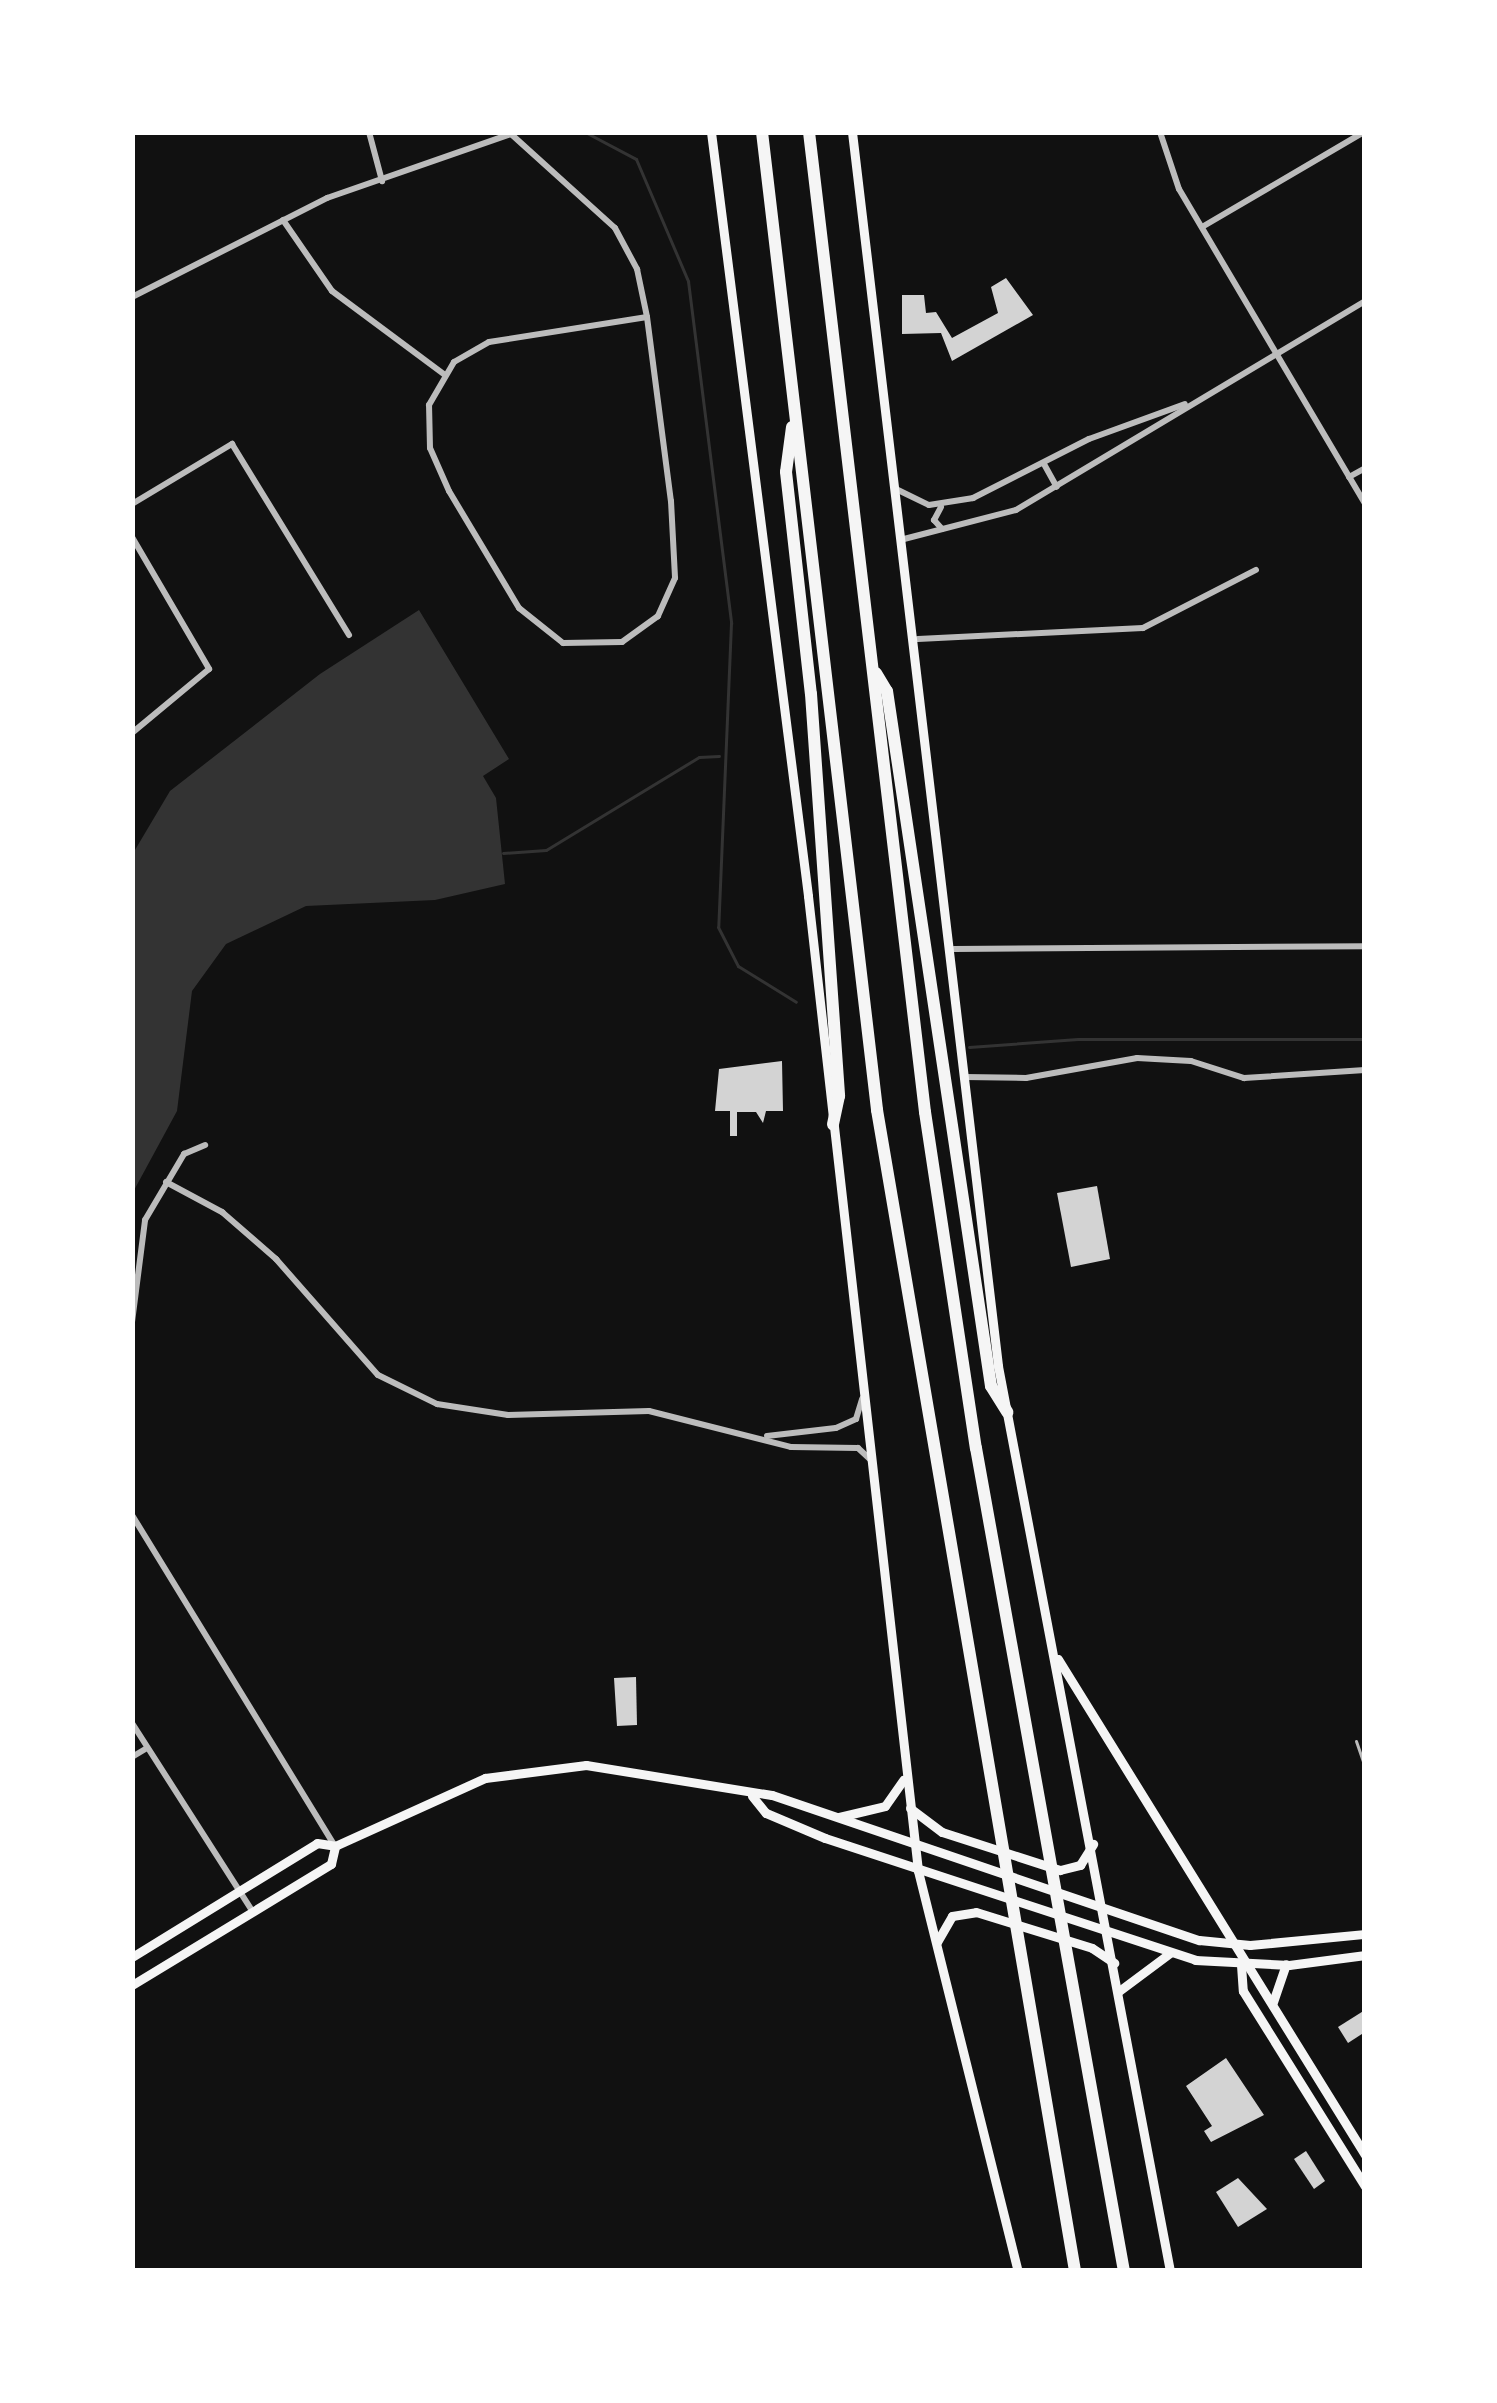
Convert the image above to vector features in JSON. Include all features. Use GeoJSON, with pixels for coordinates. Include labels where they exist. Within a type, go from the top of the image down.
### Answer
{"type":"FeatureCollection","features":[{"type":"Feature","properties":{"kind":"highway"},"geometry":{"type":"LineString","coordinates":[[762,132],[877,1110],[1075,2271]]}},
{"type":"Feature","properties":{"kind":"highway"},"geometry":{"type":"LineString","coordinates":[[809,132],[928,1135],[1124,2271]]}},
{"type":"Feature","properties":{"kind":"highway"},"geometry":{"type":"LineString","coordinates":[[795,408],[786,472],[819,801],[839,1096],[833,1124]]}},
{"type":"Feature","properties":{"kind":"highway"},"geometry":{"type":"LineString","coordinates":[[872,668],[887,691],[991,1386],[1007,1412]]}},
{"type":"Feature","properties":{"kind":"main road"},"geometry":{"type":"LineString","coordinates":[[711,132],[833,1124],[904,1775],[918,1870],[1018,2271]]}},
{"type":"Feature","properties":{"kind":"main road"},"geometry":{"type":"LineString","coordinates":[[852,132],[918,639],[1007,1412],[1108,1912],[1170,2271]]}},
{"type":"Feature","properties":{"kind":"main road"},"geometry":{"type":"LineString","coordinates":[[1052,1649],[1241,1965],[1273,2002],[1365,2155]]}},
{"type":"Feature","properties":{"kind":"main road"},"geometry":{"type":"LineString","coordinates":[[132,1957],[317,1843],[335,1846],[429,1799],[544,1767],[664,1772],[752,1796],[772,1795],[1108,1912],[1230,1943],[1365,1934]]}},
{"type":"Feature","properties":{"kind":"main road"},"geometry":{"type":"LineString","coordinates":[[834,1817],[885,1806],[904,1775]]}},
{"type":"Feature","properties":{"kind":"main road"},"geometry":{"type":"LineString","coordinates":[[752,1796],[766,1813],[918,1870],[1170,1953],[1241,1965],[1365,1955]]}},
{"type":"Feature","properties":{"kind":"main road"},"geometry":{"type":"LineString","coordinates":[[910,1808],[942,1832],[1060,1870],[1085,1861],[1094,1842]]}},
{"type":"Feature","properties":{"kind":"main road"},"geometry":{"type":"LineString","coordinates":[[132,1985],[331,1864],[335,1846]]}},
{"type":"Feature","properties":{"kind":"main road"},"geometry":{"type":"LineString","coordinates":[[938,1942],[952,1916],[976,1912],[1091,1948],[1114,1963]]}},
{"type":"Feature","properties":{"kind":"main road"},"geometry":{"type":"LineString","coordinates":[[1119,1991],[1170,1953]]}},
{"type":"Feature","properties":{"kind":"main road"},"geometry":{"type":"LineString","coordinates":[[1273,2002],[1286,1964]]}},
{"type":"Feature","properties":{"kind":"main road"},"geometry":{"type":"LineString","coordinates":[[1241,1965],[1243,1991],[1365,2186]]}},
{"type":"Feature","properties":{"kind":"street"},"geometry":{"type":"LineString","coordinates":[[369,132],[382,181]]}},
{"type":"Feature","properties":{"kind":"street"},"geometry":{"type":"LineString","coordinates":[[1160,132],[1201,228],[1365,503]]}},
{"type":"Feature","properties":{"kind":"street"},"geometry":{"type":"LineString","coordinates":[[1201,228],[1364,132]]}},
{"type":"Feature","properties":{"kind":"street"},"geometry":{"type":"LineString","coordinates":[[132,297],[284,220],[512,133],[615,228],[637,269],[647,317],[675,578],[658,616],[637,634],[610,645],[563,643],[519,608],[430,448],[429,405],[445,375],[489,342],[647,317]]}},
{"type":"Feature","properties":{"kind":"street"},"geometry":{"type":"LineString","coordinates":[[284,220],[332,291],[445,375]]}},
{"type":"Feature","properties":{"kind":"street"},"geometry":{"type":"LineString","coordinates":[[904,539],[998,517],[1057,487],[1365,301]]}},
{"type":"Feature","properties":{"kind":"street"},"geometry":{"type":"LineString","coordinates":[[898,490],[918,503],[944,505],[988,493],[1044,464],[1194,401]]}},
{"type":"Feature","properties":{"kind":"street"},"geometry":{"type":"LineString","coordinates":[[132,505],[232,444],[350,635]]}},
{"type":"Feature","properties":{"kind":"street"},"geometry":{"type":"LineString","coordinates":[[1044,464],[1057,487]]}},
{"type":"Feature","properties":{"kind":"street"},"geometry":{"type":"LineString","coordinates":[[1349,477],[1365,468]]}},
{"type":"Feature","properties":{"kind":"street"},"geometry":{"type":"LineString","coordinates":[[943,530],[934,520],[944,505]]}},
{"type":"Feature","properties":{"kind":"street"},"geometry":{"type":"LineString","coordinates":[[132,537],[209,669],[132,734]]}},
{"type":"Feature","properties":{"kind":"street"},"geometry":{"type":"LineString","coordinates":[[918,639],[1143,628],[1256,570]]}},
{"type":"Feature","properties":{"kind":"street"},"geometry":{"type":"LineString","coordinates":[[954,949],[1365,946]]}},
{"type":"Feature","properties":{"kind":"street"},"geometry":{"type":"LineString","coordinates":[[965,1077],[1026,1078],[1137,1058],[1191,1061],[1244,1078],[1365,1070]]}},
{"type":"Feature","properties":{"kind":"street"},"geometry":{"type":"LineString","coordinates":[[132,1322],[139,1243],[184,1154],[205,1145]]}},
{"type":"Feature","properties":{"kind":"street"},"geometry":{"type":"LineString","coordinates":[[166,1182],[222,1212],[276,1259],[378,1375],[436,1404],[508,1415],[649,1411],[791,1447],[858,1448],[871,1460]]}},
{"type":"Feature","properties":{"kind":"street"},"geometry":{"type":"LineString","coordinates":[[764,1437],[856,1419],[864,1390]]}},
{"type":"Feature","properties":{"kind":"street"},"geometry":{"type":"LineString","coordinates":[[132,1514],[335,1846]]}},
{"type":"Feature","properties":{"kind":"street"},"geometry":{"type":"LineString","coordinates":[[132,1723],[254,1912]]}},
{"type":"Feature","properties":{"kind":"street"},"geometry":{"type":"LineString","coordinates":[[132,1756],[147,1748]]}},
{"type":"Feature","properties":{"kind":"lane"},"geometry":{"type":"LineString","coordinates":[[1356,1741],[1365,1767]]}},
{"type":"Feature","properties":{"kind":"shaded area"},"geometry":{"type":"Polygon","coordinates":[[[419,610],[509,759],[483,776],[496,798],[505,884],[435,900],[306,906],[226,944],[192,991],[177,1111],[132,1194],[132,855],[170,791],[320,674],[419,610]]]}},
{"type":"Feature","properties":{"kind":"building"},"geometry":{"type":"Polygon","coordinates":[[[1006,278],[1033,315],[952,361],[941,333],[902,334],[902,295],[924,295],[926,313],[936,312],[952,338],[998,313],[991,287],[1006,278]]]}},
{"type":"Feature","properties":{"kind":"building"},"geometry":{"type":"Polygon","coordinates":[[[782,1061],[783,1111],[766,1111],[763,1123],[756,1112],[737,1112],[737,1136],[730,1136],[730,1111],[715,1111],[719,1069],[782,1061]]]}},
{"type":"Feature","properties":{"kind":"building"},"geometry":{"type":"Polygon","coordinates":[[[1097,1186],[1110,1259],[1071,1267],[1057,1193],[1097,1186]]]}},
{"type":"Feature","properties":{"kind":"building"},"geometry":{"type":"Polygon","coordinates":[[[636,1677],[637,1725],[617,1726],[614,1678],[636,1677]]]}},
{"type":"Feature","properties":{"kind":"building"},"geometry":{"type":"Polygon","coordinates":[[[1365,2010],[1365,2032],[1348,2043],[1338,2027],[1365,2010]]]}},
{"type":"Feature","properties":{"kind":"building"},"geometry":{"type":"Polygon","coordinates":[[[1226,2058],[1264,2115],[1211,2142],[1204,2131],[1212,2126],[1186,2086],[1226,2058]]]}},
{"type":"Feature","properties":{"kind":"building"},"geometry":{"type":"Polygon","coordinates":[[[1306,2151],[1325,2181],[1314,2189],[1294,2159],[1306,2151]]]}},
{"type":"Feature","properties":{"kind":"building"},"geometry":{"type":"Polygon","coordinates":[[[1238,2178],[1267,2209],[1238,2227],[1216,2192],[1238,2178]]]}},
{"type":"Feature","properties":{"kind":"waterway"},"geometry":{"type":"LineString","coordinates":[[585,132],[636,159],[688,281],[731,623],[718,927],[738,966],[796,1002]]}},
{"type":"Feature","properties":{"kind":"waterway"},"geometry":{"type":"LineString","coordinates":[[503,853],[546,850],[699,757],[719,756]]}},
{"type":"Feature","properties":{"kind":"waterway"},"geometry":{"type":"LineString","coordinates":[[969,1047],[1078,1039],[1365,1039]]}}]}
